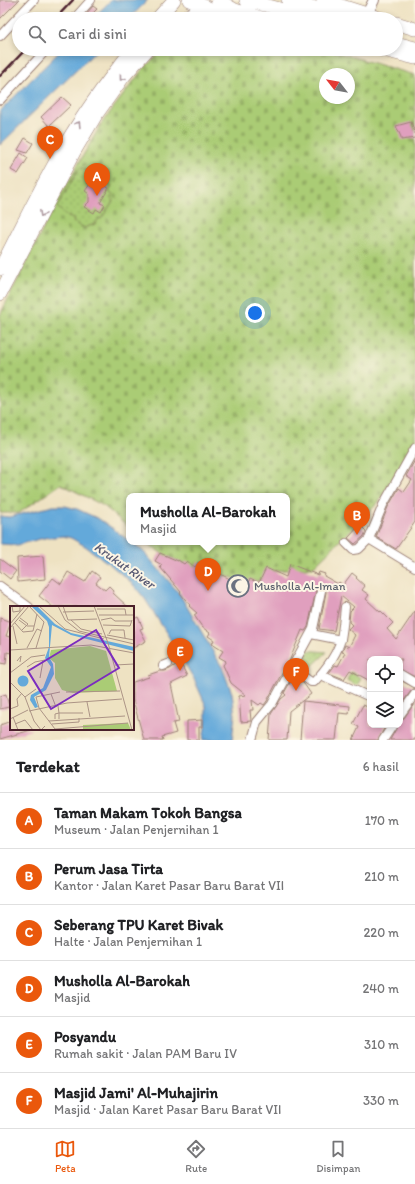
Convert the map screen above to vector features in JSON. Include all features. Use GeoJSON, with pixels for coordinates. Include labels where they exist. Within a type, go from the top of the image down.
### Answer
{"type":"FeatureCollection","features":[{"type":"Feature","properties":{"kind":"main road"},"geometry":{"type":"LineString","coordinates":[[164,12],[174,0]]}},
{"type":"Feature","properties":{"kind":"main road"},"geometry":{"type":"LineString","coordinates":[[180,12],[190,0],[216,5],[248,6],[267,12]]}},
{"type":"Feature","properties":{"kind":"main road"},"geometry":{"type":"LineString","coordinates":[[246,0],[291,12]]}},
{"type":"Feature","properties":{"kind":"main road"},"geometry":{"type":"LineString","coordinates":[[288,0],[329,12]]}},
{"type":"Feature","properties":{"kind":"main road"},"geometry":{"type":"LineString","coordinates":[[323,0],[360,12]]}},
{"type":"Feature","properties":{"kind":"main road"},"geometry":{"type":"LineString","coordinates":[[193,12],[206,10],[216,5]]}},
{"type":"Feature","properties":{"kind":"main road"},"geometry":{"type":"LineString","coordinates":[[237,5],[251,12]]}},
{"type":"Feature","properties":{"kind":"main road"},"geometry":{"type":"LineString","coordinates":[[403,25],[415,29]]}},
{"type":"Feature","properties":{"kind":"main road"},"geometry":{"type":"LineString","coordinates":[[403,34],[415,37]]}},
{"type":"Feature","properties":{"kind":"main road"},"geometry":{"type":"LineString","coordinates":[[403,45],[415,48]]}},
{"type":"Feature","properties":{"kind":"main road"},"geometry":{"type":"LineString","coordinates":[[403,55],[415,58]]}},
{"type":"Feature","properties":{"kind":"main road"},"geometry":{"type":"LineString","coordinates":[[55,177],[64,148],[88,109],[127,56]]}},
{"type":"Feature","properties":{"kind":"main road"},"geometry":{"type":"LineString","coordinates":[[0,269],[55,177],[74,152],[96,115],[124,76],[142,56]]}},
{"type":"Feature","properties":{"kind":"main road"},"geometry":{"type":"LineString","coordinates":[[0,294],[48,190]]}},
{"type":"Feature","properties":{"kind":"street"},"geometry":{"type":"LineString","coordinates":[[23,12],[34,0]]}},
{"type":"Feature","properties":{"kind":"street"},"geometry":{"type":"LineString","coordinates":[[80,12],[91,0]]}},
{"type":"Feature","properties":{"kind":"street"},"geometry":{"type":"LineString","coordinates":[[367,12],[374,0]]}},
{"type":"Feature","properties":{"kind":"street"},"geometry":{"type":"LineString","coordinates":[[0,36],[12,23]]}},
{"type":"Feature","properties":{"kind":"street"},"geometry":{"type":"LineString","coordinates":[[0,100],[40,56]]}},
{"type":"Feature","properties":{"kind":"street"},"geometry":{"type":"LineString","coordinates":[[346,543],[353,550],[356,550],[369,539],[383,505],[415,448]]}},
{"type":"Feature","properties":{"kind":"street"},"geometry":{"type":"LineString","coordinates":[[369,539],[415,567]]}},
{"type":"Feature","properties":{"kind":"street"},"geometry":{"type":"LineString","coordinates":[[0,586],[25,605]]}},
{"type":"Feature","properties":{"kind":"street"},"geometry":{"type":"LineString","coordinates":[[252,740],[257,722],[272,704],[311,634],[316,618],[321,591]]}},
{"type":"Feature","properties":{"kind":"street"},"geometry":{"type":"LineString","coordinates":[[292,668],[311,682],[314,682],[329,663],[341,640],[346,607]]}},
{"type":"Feature","properties":{"kind":"street"},"geometry":{"type":"LineString","coordinates":[[311,634],[341,640]]}},
{"type":"Feature","properties":{"kind":"street"},"geometry":{"type":"LineString","coordinates":[[320,675],[367,697]]}},
{"type":"Feature","properties":{"kind":"street"},"geometry":{"type":"LineString","coordinates":[[403,676],[415,683]]}},
{"type":"Feature","properties":{"kind":"street"},"geometry":{"type":"LineString","coordinates":[[403,711],[415,694]]}},
{"type":"Feature","properties":{"kind":"street"},"geometry":{"type":"LineString","coordinates":[[383,740],[391,728]]}},
{"type":"Feature","properties":{"kind":"green space"},"geometry":{"type":"Polygon","coordinates":[[[157,56],[350,56],[415,75],[415,443],[388,489],[377,504],[313,567],[266,572],[259,581],[243,581],[180,562],[166,556],[150,545],[290,545],[290,493],[126,493],[126,525],[104,506],[61,484],[19,513],[0,513],[0,315],[56,203],[101,124],[143,69],[157,56]]]}},
{"type":"Feature","properties":{"kind":"green space"},"geometry":{"type":"Polygon","coordinates":[[[80,167],[112,186],[109,192],[113,195],[113,201],[101,219],[99,218],[95,224],[84,228],[73,222],[74,220],[57,207],[80,167]]]}},
{"type":"Feature","properties":{"kind":"green space"},"geometry":{"type":"Polygon","coordinates":[[[305,650],[327,652],[308,670],[305,650]]]}},
{"type":"Feature","properties":{"kind":"green space"},"geometry":{"type":"Polygon","coordinates":[[[351,672],[361,678],[357,686],[347,680],[351,672]]]}},
{"type":"Feature","properties":{"kind":"water"},"geometry":{"type":"Polygon","coordinates":[[[111,0],[148,0],[136,12],[99,12],[111,0]]]}},
{"type":"Feature","properties":{"kind":"water"},"geometry":{"type":"Polygon","coordinates":[[[55,56],[91,56],[0,145],[0,111],[55,56]]]}},
{"type":"Feature","properties":{"kind":"water","name":"Krukut River"},"geometry":{"type":"Polygon","coordinates":[[[53,506],[65,506],[77,509],[99,519],[112,528],[126,538],[126,545],[135,545],[143,551],[179,593],[222,667],[232,693],[235,715],[232,740],[203,740],[206,722],[206,706],[194,679],[145,599],[131,582],[85,546],[71,538],[63,536],[44,538],[17,545],[0,544],[0,516],[9,517],[53,506]]]}},
{"type":"Feature","properties":{"kind":"building"},"geometry":{"type":"Polygon","coordinates":[[[0,0],[19,0],[0,19],[0,0]]]}},
{"type":"Feature","properties":{"kind":"building"},"geometry":{"type":"Polygon","coordinates":[[[93,6],[97,9],[94,12],[88,12],[93,6]]]}},
{"type":"Feature","properties":{"kind":"building"},"geometry":{"type":"Polygon","coordinates":[[[62,97],[71,105],[49,126],[41,117],[62,97]]]}},
{"type":"Feature","properties":{"kind":"building"},"geometry":{"type":"Polygon","coordinates":[[[411,122],[415,132],[415,138],[401,140],[396,126],[411,122]]]}},
{"type":"Feature","properties":{"kind":"building"},"geometry":{"type":"Polygon","coordinates":[[[25,138],[33,143],[27,153],[18,150],[25,138]]]}},
{"type":"Feature","properties":{"kind":"building"},"geometry":{"type":"Polygon","coordinates":[[[21,153],[28,158],[18,174],[11,170],[21,153]]]}},
{"type":"Feature","properties":{"kind":"building"},"geometry":{"type":"Polygon","coordinates":[[[90,177],[109,188],[100,203],[105,205],[101,212],[96,209],[94,213],[84,207],[89,202],[89,194],[85,191],[90,184],[87,183],[90,177]]]}},
{"type":"Feature","properties":{"kind":"building"},"geometry":{"type":"Polygon","coordinates":[[[415,460],[415,522],[396,549],[376,537],[388,507],[399,488],[404,492],[412,480],[406,476],[415,460]]]}},
{"type":"Feature","properties":{"kind":"building"},"geometry":{"type":"Polygon","coordinates":[[[360,525],[366,531],[364,536],[355,544],[348,538],[360,525]]]}},
{"type":"Feature","properties":{"kind":"building"},"geometry":{"type":"Polygon","coordinates":[[[160,553],[184,564],[187,561],[195,567],[198,562],[246,587],[250,579],[259,583],[266,568],[286,577],[290,564],[318,575],[319,572],[325,574],[324,576],[338,584],[339,582],[343,585],[352,573],[365,586],[362,590],[369,595],[366,599],[393,623],[387,629],[396,639],[415,611],[415,677],[403,671],[403,656],[367,656],[367,679],[350,670],[344,679],[329,673],[335,665],[338,666],[345,653],[342,652],[345,645],[349,647],[355,635],[348,629],[352,625],[349,622],[350,611],[354,607],[341,596],[334,631],[319,629],[326,592],[325,587],[320,586],[316,590],[308,627],[305,631],[302,630],[288,664],[267,701],[264,705],[261,703],[259,705],[252,700],[253,710],[250,710],[251,721],[241,722],[239,696],[246,695],[231,683],[223,665],[226,661],[219,657],[223,651],[212,644],[214,640],[208,636],[210,633],[202,627],[194,615],[197,613],[189,606],[190,605],[180,593],[181,592],[160,567],[162,565],[155,561],[160,553]]]}},
{"type":"Feature","properties":{"kind":"building"},"geometry":{"type":"Polygon","coordinates":[[[43,556],[45,579],[18,582],[17,558],[43,556]]]}},
{"type":"Feature","properties":{"kind":"building"},"geometry":{"type":"Polygon","coordinates":[[[0,559],[16,571],[10,579],[0,571],[0,559]]]}},
{"type":"Feature","properties":{"kind":"building"},"geometry":{"type":"Polygon","coordinates":[[[92,571],[100,577],[96,583],[105,590],[109,586],[114,591],[113,593],[127,606],[52,606],[39,596],[53,578],[61,584],[68,572],[85,582],[92,571]]]}},
{"type":"Feature","properties":{"kind":"building"},"geometry":{"type":"Polygon","coordinates":[[[138,617],[143,628],[140,629],[146,641],[134,647],[134,619],[138,617]]]}},
{"type":"Feature","properties":{"kind":"building"},"geometry":{"type":"Polygon","coordinates":[[[0,618],[10,622],[6,636],[10,637],[10,653],[7,652],[6,664],[0,663],[0,618]]]}},
{"type":"Feature","properties":{"kind":"building"},"geometry":{"type":"Polygon","coordinates":[[[180,662],[187,676],[171,684],[179,722],[173,723],[176,733],[162,737],[163,740],[144,740],[134,704],[134,682],[149,677],[148,675],[170,669],[180,662]]]}},
{"type":"Feature","properties":{"kind":"building"},"geometry":{"type":"Polygon","coordinates":[[[295,677],[304,684],[311,694],[289,711],[287,740],[269,740],[271,714],[281,699],[286,695],[284,693],[295,677]]]}},
{"type":"Feature","properties":{"kind":"building"},"geometry":{"type":"Polygon","coordinates":[[[403,682],[415,688],[403,702],[403,682]]]}},
{"type":"Feature","properties":{"kind":"building"},"geometry":{"type":"Polygon","coordinates":[[[6,694],[9,707],[0,709],[0,696],[6,694]]]}},
{"type":"Feature","properties":{"kind":"building"},"geometry":{"type":"Polygon","coordinates":[[[303,701],[350,706],[349,714],[339,713],[336,740],[300,740],[303,701]]]}},
{"type":"Feature","properties":{"kind":"building"},"geometry":{"type":"Polygon","coordinates":[[[415,703],[415,740],[390,740],[396,728],[403,728],[404,718],[415,703]]]}},
{"type":"Feature","properties":{"kind":"building"},"geometry":{"type":"Polygon","coordinates":[[[363,705],[367,707],[367,728],[384,728],[378,740],[353,740],[359,727],[353,724],[363,705]]]}},
{"type":"Feature","properties":{"kind":"building"},"geometry":{"type":"Polygon","coordinates":[[[202,720],[202,727],[199,727],[199,740],[187,740],[187,721],[202,720]]]}},
{"type":"Feature","properties":{"kind":"building"},"geometry":{"type":"Polygon","coordinates":[[[10,721],[10,730],[31,730],[0,739],[0,725],[10,721]]]}},
{"type":"Feature","properties":{"kind":"railway"},"geometry":{"type":"LineString","coordinates":[[62,12],[73,0]]}},
{"type":"Feature","properties":{"kind":"railway"},"geometry":{"type":"LineString","coordinates":[[0,76],[19,56]]}},
{"type":"Feature","properties":{"kind":"place","name":"Seberang TPU Karet Bivak"},"geometry":{"type":"Point","coordinates":[50,159]}},
{"type":"Feature","properties":{"kind":"place","name":"Taman Makam Tokoh Bangsa"},"geometry":{"type":"Point","coordinates":[97,196]}},
{"type":"Feature","properties":{"kind":"place","name":"Perum Jasa Tirta"},"geometry":{"type":"Point","coordinates":[357,535]}},
{"type":"Feature","properties":{"kind":"place","name":"Musholla Al-Iman"},"geometry":{"type":"Point","coordinates":[238,586]}},
{"type":"Feature","properties":{"kind":"place","name":"Musholla Al-Barokah"},"geometry":{"type":"Point","coordinates":[208,591]}},
{"type":"Feature","properties":{"kind":"place","name":"Posyandu"},"geometry":{"type":"Point","coordinates":[180,671]}},
{"type":"Feature","properties":{"kind":"place","name":"Masjid Jami' Al-Muhajirin"},"geometry":{"type":"Point","coordinates":[296,691]}}]}
